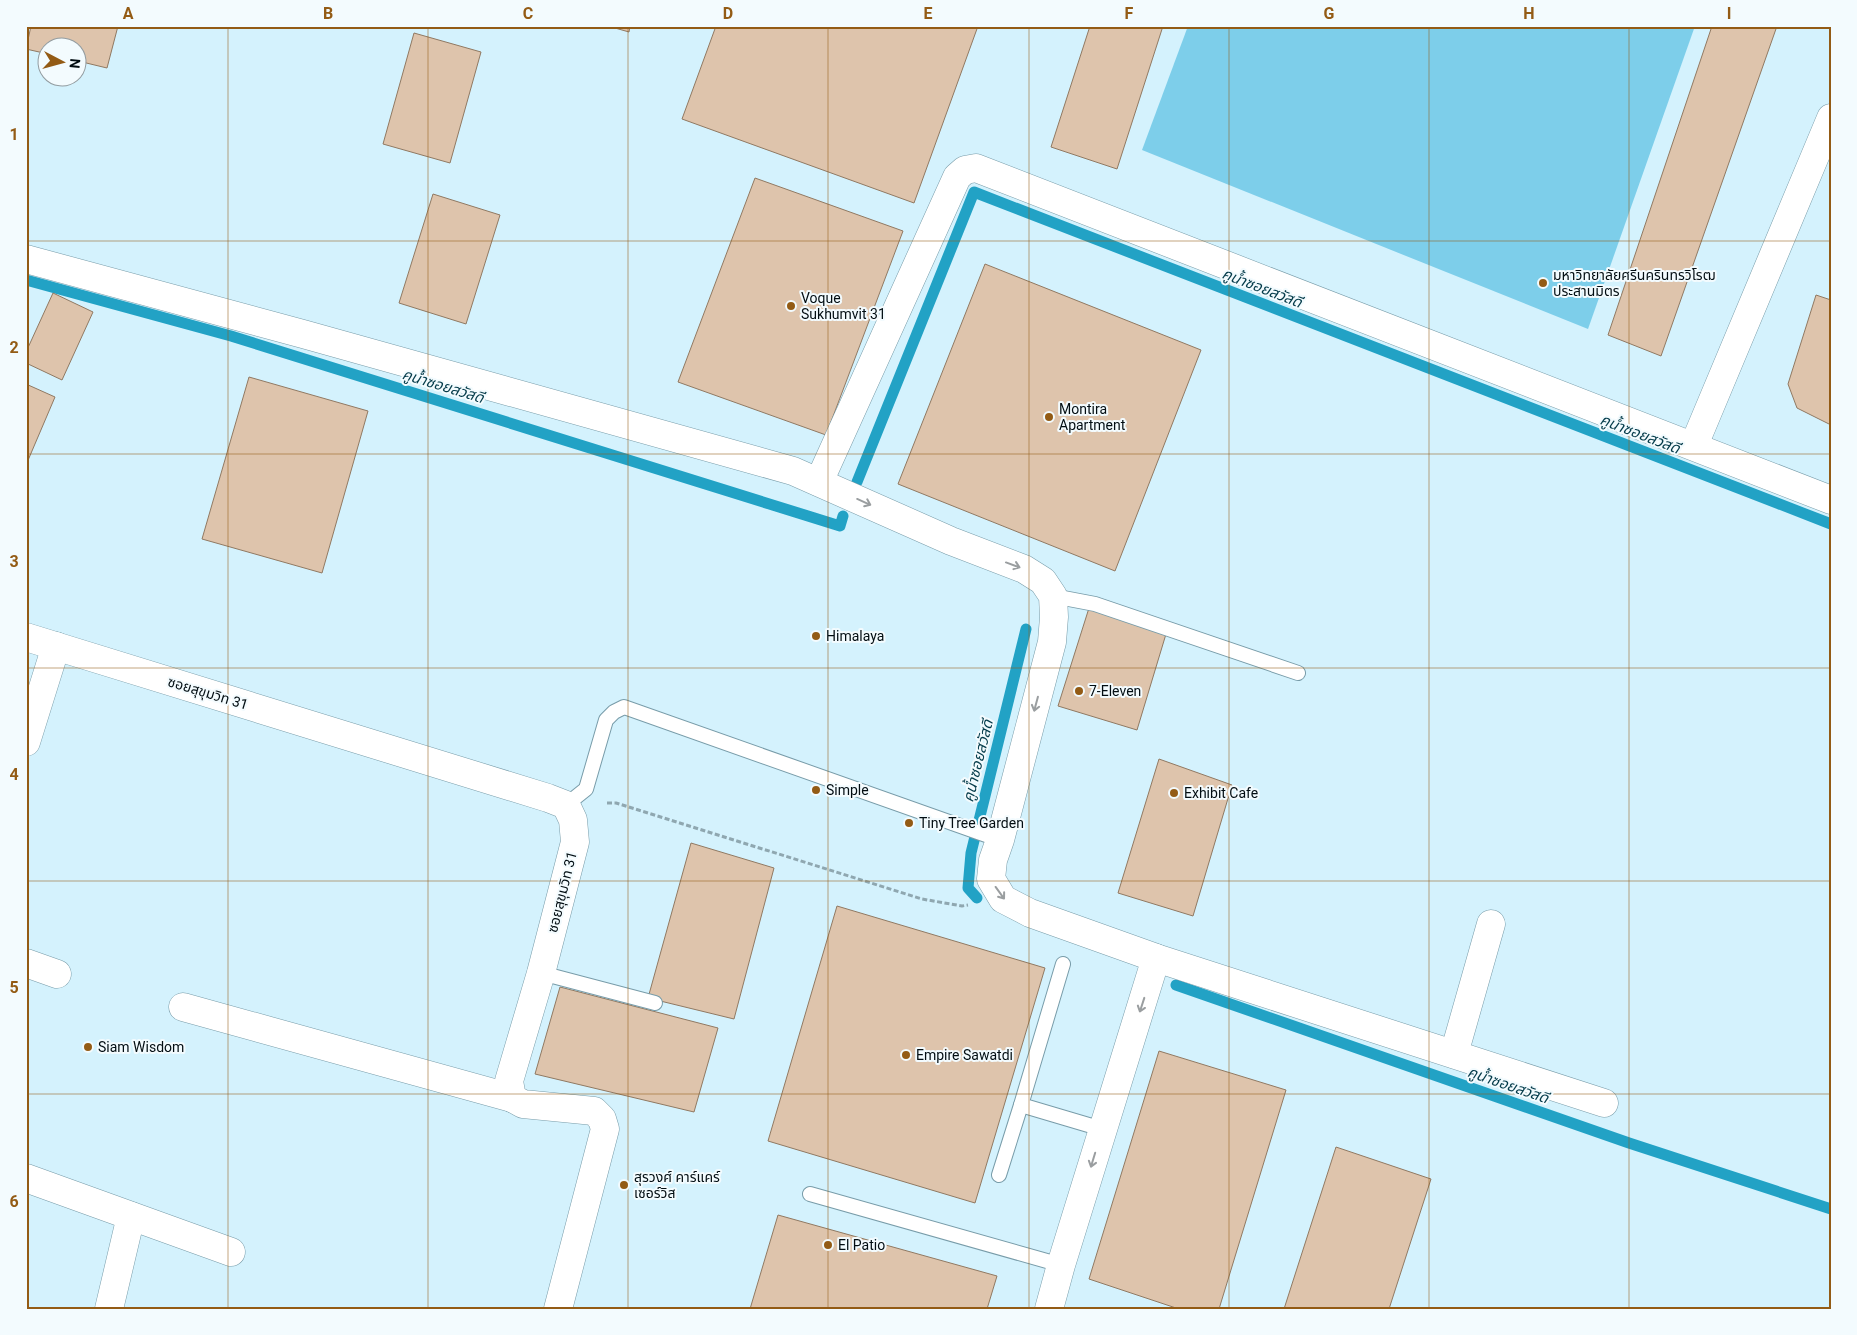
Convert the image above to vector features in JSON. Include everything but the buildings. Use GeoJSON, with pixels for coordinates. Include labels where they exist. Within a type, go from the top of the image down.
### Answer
{"type":"FeatureCollection","features":[{"type":"Feature","properties":{"kind":"street"},"geometry":{"type":"LineString","coordinates":[[1694,445],[1831,118]]}},
{"type":"Feature","properties":{"kind":"street"},"geometry":{"type":"LineString","coordinates":[[819,482],[957,178],[965,170],[976,168],[1694,445],[1831,500]]}},
{"type":"Feature","properties":{"kind":"street"},"geometry":{"type":"LineString","coordinates":[[26,258],[793,471],[951,542],[1024,569],[1043,581],[1053,596],[1054,617],[1052,642],[992,837],[993,860],[991,879],[1003,899],[1030,913],[1156,958],[1604,1103]]}},
{"type":"Feature","properties":{"kind":"street","name":"ซอยสุขุมวิท 31"},"geometry":{"type":"LineString","coordinates":[[26,637],[548,798],[569,813],[575,842],[541,973],[509,1081],[512,1098]]}},
{"type":"Feature","properties":{"kind":"street"},"geometry":{"type":"LineString","coordinates":[[26,742],[56,646]]}},
{"type":"Feature","properties":{"kind":"street"},"geometry":{"type":"LineString","coordinates":[[1454,1054],[1491,924]]}},
{"type":"Feature","properties":{"kind":"street"},"geometry":{"type":"LineString","coordinates":[[1049,1309],[1060,1265],[1156,958]]}},
{"type":"Feature","properties":{"kind":"street"},"geometry":{"type":"LineString","coordinates":[[26,963],[57,974]]}},
{"type":"Feature","properties":{"kind":"street"},"geometry":{"type":"LineString","coordinates":[[183,1007],[512,1098],[523,1104],[594,1111],[602,1119],[606,1129],[558,1309]]}},
{"type":"Feature","properties":{"kind":"street"},"geometry":{"type":"LineString","coordinates":[[26,1178],[231,1252]]}},
{"type":"Feature","properties":{"kind":"street"},"geometry":{"type":"LineString","coordinates":[[109,1309],[131,1216]]}},
{"type":"Feature","properties":{"kind":"lane"},"geometry":{"type":"LineString","coordinates":[[1053,596],[1095,604],[1298,673]]}},
{"type":"Feature","properties":{"kind":"lane"},"geometry":{"type":"LineString","coordinates":[[569,813],[586,789],[606,720],[614,712],[624,707],[992,837]]}},
{"type":"Feature","properties":{"kind":"lane"},"geometry":{"type":"LineString","coordinates":[[999,1175],[1064,964]]}},
{"type":"Feature","properties":{"kind":"lane"},"geometry":{"type":"LineString","coordinates":[[541,973],[655,1002]]}},
{"type":"Feature","properties":{"kind":"lane"},"geometry":{"type":"LineString","coordinates":[[1021,1105],[1102,1129]]}},
{"type":"Feature","properties":{"kind":"lane"},"geometry":{"type":"LineString","coordinates":[[810,1194],[1060,1265]]}},
{"type":"Feature","properties":{"kind":"path"},"geometry":{"type":"LineString","coordinates":[[569,813],[597,803],[616,803],[922,899],[962,906],[1003,899]]}},
{"type":"Feature","properties":{"kind":"shaded area"},"geometry":{"type":"Polygon","coordinates":[[[1188,26],[1695,26],[1588,329],[1142,150],[1188,26]]]}},
{"type":"Feature","properties":{"kind":"waterway","name":"คูน้ำซอยสวัสดี"},"geometry":{"type":"LineString","coordinates":[[857,482],[974,192],[1831,524]]}},
{"type":"Feature","properties":{"kind":"waterway","name":"คูน้ำซอยสวัสดี"},"geometry":{"type":"LineString","coordinates":[[26,280],[231,336],[840,526],[843,516]]}},
{"type":"Feature","properties":{"kind":"waterway","name":"คูน้ำซอยสวัสดี"},"geometry":{"type":"LineString","coordinates":[[977,898],[968,888],[971,853],[1026,629]]}},
{"type":"Feature","properties":{"kind":"waterway","name":"คูน้ำซอยสวัสดี"},"geometry":{"type":"LineString","coordinates":[[1176,985],[1629,1143],[1831,1209]]}},
{"type":"Feature","properties":{"kind":"place","name":"มหาวิทยาลัยศรีนครินทรวิโรฒ ประสานมิตร"},"geometry":{"type":"Point","coordinates":[1543,283]}},
{"type":"Feature","properties":{"kind":"place","name":"Voque Sukhumvit 31"},"geometry":{"type":"Point","coordinates":[791,306]}},
{"type":"Feature","properties":{"kind":"place","name":"Montira Apartment"},"geometry":{"type":"Point","coordinates":[1049,417]}},
{"type":"Feature","properties":{"kind":"place","name":"Himalaya"},"geometry":{"type":"Point","coordinates":[816,636]}},
{"type":"Feature","properties":{"kind":"place","name":"7-Eleven"},"geometry":{"type":"Point","coordinates":[1079,691]}},
{"type":"Feature","properties":{"kind":"place","name":"Simple"},"geometry":{"type":"Point","coordinates":[816,790]}},
{"type":"Feature","properties":{"kind":"place","name":"Exhibit Cafe"},"geometry":{"type":"Point","coordinates":[1174,793]}},
{"type":"Feature","properties":{"kind":"place","name":"Tiny Tree Garden"},"geometry":{"type":"Point","coordinates":[909,823]}},
{"type":"Feature","properties":{"kind":"place","name":"Siam Wisdom"},"geometry":{"type":"Point","coordinates":[88,1047]}},
{"type":"Feature","properties":{"kind":"place","name":"Empire Sawatdi"},"geometry":{"type":"Point","coordinates":[906,1055]}},
{"type":"Feature","properties":{"kind":"place","name":"สุรวงศ์ คาร์แคร์ เซอร์วิส"},"geometry":{"type":"Point","coordinates":[624,1185]}},
{"type":"Feature","properties":{"kind":"place","name":"El Patio"},"geometry":{"type":"Point","coordinates":[828,1245]}}]}
